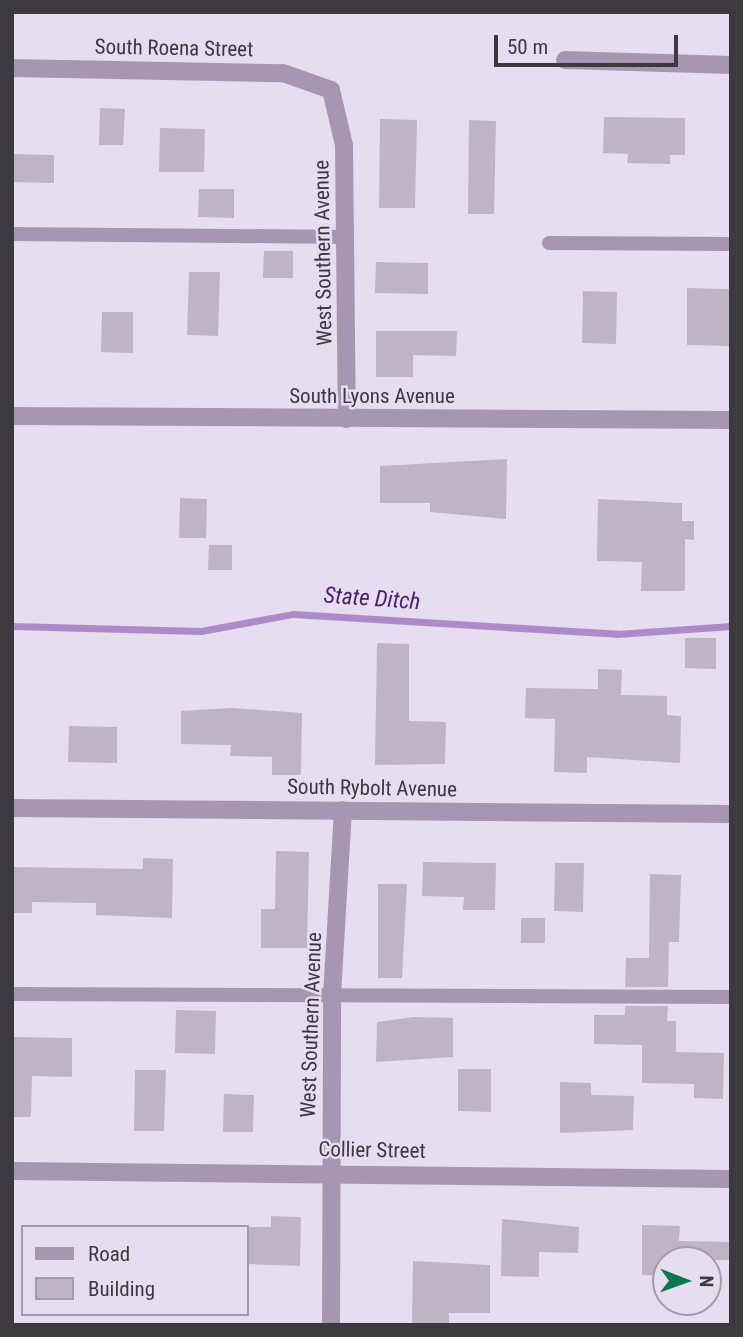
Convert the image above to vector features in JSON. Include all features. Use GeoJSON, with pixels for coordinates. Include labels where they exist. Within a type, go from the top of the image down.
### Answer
{"type":"FeatureCollection","features":[{"type":"Feature","properties":{"kind":"street"},"geometry":{"type":"LineString","coordinates":[[565,60],[731,65]]}},
{"type":"Feature","properties":{"kind":"street","name":"South Roena Street"},"geometry":{"type":"LineString","coordinates":[[12,68],[283,73],[331,90]]}},
{"type":"Feature","properties":{"kind":"street","name":"West Southern Avenue"},"geometry":{"type":"LineString","coordinates":[[331,90],[342,116],[347,419]]}},
{"type":"Feature","properties":{"kind":"street","name":"South Lyons Avenue"},"geometry":{"type":"LineString","coordinates":[[12,416],[731,420]]}},
{"type":"Feature","properties":{"kind":"street","name":"South Rybolt Avenue"},"geometry":{"type":"LineString","coordinates":[[12,808],[731,814]]}},
{"type":"Feature","properties":{"kind":"street","name":"West Southern Avenue"},"geometry":{"type":"LineString","coordinates":[[331,1325],[332,995],[343,810]]}},
{"type":"Feature","properties":{"kind":"street","name":"Collier Street"},"geometry":{"type":"LineString","coordinates":[[12,1171],[330,1172],[731,1179]]}},
{"type":"Feature","properties":{"kind":"lane"},"geometry":{"type":"LineString","coordinates":[[12,234],[346,237]]}},
{"type":"Feature","properties":{"kind":"lane"},"geometry":{"type":"LineString","coordinates":[[549,243],[731,244]]}},
{"type":"Feature","properties":{"kind":"lane"},"geometry":{"type":"LineString","coordinates":[[12,994],[731,998]]}},
{"type":"Feature","properties":{"kind":"building"},"geometry":{"type":"Polygon","coordinates":[[[100,108],[125,109],[123,145],[99,145],[100,108]]]}},
{"type":"Feature","properties":{"kind":"building"},"geometry":{"type":"Polygon","coordinates":[[[604,117],[685,118],[685,155],[670,155],[670,164],[627,163],[628,154],[603,153],[604,117]]]}},
{"type":"Feature","properties":{"kind":"building"},"geometry":{"type":"Polygon","coordinates":[[[380,119],[417,120],[415,208],[379,208],[380,119]]]}},
{"type":"Feature","properties":{"kind":"building"},"geometry":{"type":"Polygon","coordinates":[[[469,120],[496,121],[494,214],[468,214],[469,120]]]}},
{"type":"Feature","properties":{"kind":"building"},"geometry":{"type":"Polygon","coordinates":[[[160,128],[205,129],[204,172],[159,172],[160,128]]]}},
{"type":"Feature","properties":{"kind":"building"},"geometry":{"type":"Polygon","coordinates":[[[12,154],[54,155],[54,183],[12,182],[12,154]]]}},
{"type":"Feature","properties":{"kind":"building"},"geometry":{"type":"Polygon","coordinates":[[[199,189],[234,189],[234,218],[198,217],[199,189]]]}},
{"type":"Feature","properties":{"kind":"building"},"geometry":{"type":"Polygon","coordinates":[[[264,251],[293,251],[293,278],[263,278],[264,251]]]}},
{"type":"Feature","properties":{"kind":"building"},"geometry":{"type":"Polygon","coordinates":[[[376,262],[428,263],[428,294],[375,293],[376,262]]]}},
{"type":"Feature","properties":{"kind":"building"},"geometry":{"type":"Polygon","coordinates":[[[189,272],[220,272],[218,336],[187,335],[189,272]]]}},
{"type":"Feature","properties":{"kind":"building"},"geometry":{"type":"Polygon","coordinates":[[[687,288],[730,289],[729,346],[687,345],[687,288]]]}},
{"type":"Feature","properties":{"kind":"building"},"geometry":{"type":"Polygon","coordinates":[[[583,291],[617,292],[616,344],[582,343],[583,291]]]}},
{"type":"Feature","properties":{"kind":"building"},"geometry":{"type":"Polygon","coordinates":[[[102,312],[133,312],[133,353],[101,352],[102,312]]]}},
{"type":"Feature","properties":{"kind":"building"},"geometry":{"type":"Polygon","coordinates":[[[376,331],[457,331],[456,356],[413,355],[413,377],[376,377],[376,331]]]}},
{"type":"Feature","properties":{"kind":"building"},"geometry":{"type":"Polygon","coordinates":[[[507,459],[506,519],[430,512],[430,503],[380,503],[380,466],[507,459]]]}},
{"type":"Feature","properties":{"kind":"building"},"geometry":{"type":"Polygon","coordinates":[[[180,498],[207,499],[206,538],[179,538],[180,498]]]}},
{"type":"Feature","properties":{"kind":"building"},"geometry":{"type":"Polygon","coordinates":[[[598,499],[682,503],[682,521],[694,521],[694,540],[685,539],[685,591],[641,591],[642,562],[597,561],[598,499]]]}},
{"type":"Feature","properties":{"kind":"building"},"geometry":{"type":"Polygon","coordinates":[[[209,545],[232,545],[232,570],[208,570],[209,545]]]}},
{"type":"Feature","properties":{"kind":"building"},"geometry":{"type":"Polygon","coordinates":[[[685,638],[716,638],[716,669],[685,668],[685,638]]]}},
{"type":"Feature","properties":{"kind":"building"},"geometry":{"type":"Polygon","coordinates":[[[377,643],[409,644],[409,721],[446,722],[445,764],[375,765],[377,643]]]}},
{"type":"Feature","properties":{"kind":"building"},"geometry":{"type":"Polygon","coordinates":[[[598,669],[622,670],[621,695],[667,696],[667,715],[681,716],[680,763],[587,757],[587,773],[554,772],[555,719],[525,718],[526,688],[598,689],[598,669]]]}},
{"type":"Feature","properties":{"kind":"building"},"geometry":{"type":"Polygon","coordinates":[[[231,708],[302,713],[301,775],[272,775],[272,757],[230,756],[231,745],[181,744],[181,711],[231,708]]]}},
{"type":"Feature","properties":{"kind":"building"},"geometry":{"type":"Polygon","coordinates":[[[69,726],[117,727],[117,763],[68,762],[69,726]]]}},
{"type":"Feature","properties":{"kind":"building"},"geometry":{"type":"Polygon","coordinates":[[[276,851],[309,852],[307,948],[261,948],[261,909],[275,909],[276,851]]]}},
{"type":"Feature","properties":{"kind":"building"},"geometry":{"type":"Polygon","coordinates":[[[143,858],[173,859],[172,918],[96,915],[96,903],[32,902],[32,913],[12,913],[12,867],[143,869],[143,858]]]}},
{"type":"Feature","properties":{"kind":"building"},"geometry":{"type":"Polygon","coordinates":[[[423,862],[496,863],[495,910],[463,910],[464,897],[422,896],[423,862]]]}},
{"type":"Feature","properties":{"kind":"building"},"geometry":{"type":"Polygon","coordinates":[[[555,863],[584,863],[583,912],[554,911],[555,863]]]}},
{"type":"Feature","properties":{"kind":"building"},"geometry":{"type":"Polygon","coordinates":[[[650,874],[681,875],[679,942],[669,942],[668,987],[625,987],[626,958],[649,958],[650,874]]]}},
{"type":"Feature","properties":{"kind":"building"},"geometry":{"type":"Polygon","coordinates":[[[378,884],[407,884],[402,978],[378,978],[378,884]]]}},
{"type":"Feature","properties":{"kind":"building"},"geometry":{"type":"Polygon","coordinates":[[[521,918],[545,918],[545,943],[521,943],[521,918]]]}},
{"type":"Feature","properties":{"kind":"building"},"geometry":{"type":"Polygon","coordinates":[[[625,1006],[668,1006],[667,1021],[676,1021],[676,1052],[724,1053],[723,1099],[694,1098],[694,1084],[642,1083],[642,1045],[594,1044],[594,1015],[625,1015],[625,1006]]]}},
{"type":"Feature","properties":{"kind":"building"},"geometry":{"type":"Polygon","coordinates":[[[176,1010],[216,1011],[215,1054],[175,1053],[176,1010]]]}},
{"type":"Feature","properties":{"kind":"building"},"geometry":{"type":"Polygon","coordinates":[[[414,1017],[453,1018],[453,1057],[376,1062],[377,1022],[414,1017]]]}},
{"type":"Feature","properties":{"kind":"building"},"geometry":{"type":"Polygon","coordinates":[[[12,1037],[72,1038],[72,1077],[32,1076],[31,1117],[12,1117],[12,1037]]]}},
{"type":"Feature","properties":{"kind":"building"},"geometry":{"type":"Polygon","coordinates":[[[458,1069],[491,1069],[491,1112],[458,1111],[458,1069]]]}},
{"type":"Feature","properties":{"kind":"building"},"geometry":{"type":"Polygon","coordinates":[[[135,1070],[166,1070],[164,1131],[134,1131],[135,1070]]]}},
{"type":"Feature","properties":{"kind":"building"},"geometry":{"type":"Polygon","coordinates":[[[560,1082],[591,1083],[591,1095],[634,1096],[633,1130],[560,1133],[560,1082]]]}},
{"type":"Feature","properties":{"kind":"building"},"geometry":{"type":"Polygon","coordinates":[[[224,1094],[254,1095],[253,1132],[223,1132],[224,1094]]]}},
{"type":"Feature","properties":{"kind":"building"},"geometry":{"type":"Polygon","coordinates":[[[271,1216],[301,1217],[300,1266],[248,1264],[248,1227],[271,1227],[271,1216]]]}},
{"type":"Feature","properties":{"kind":"building"},"geometry":{"type":"Polygon","coordinates":[[[502,1219],[579,1227],[578,1253],[539,1252],[539,1277],[501,1276],[502,1219]]]}},
{"type":"Feature","properties":{"kind":"building"},"geometry":{"type":"Polygon","coordinates":[[[642,1225],[680,1226],[679,1241],[731,1242],[731,1260],[722,1260],[722,1246],[652,1246],[652,1275],[642,1275],[642,1225]]]}},
{"type":"Feature","properties":{"kind":"building"},"geometry":{"type":"Polygon","coordinates":[[[413,1261],[490,1265],[490,1313],[449,1313],[449,1325],[412,1325],[413,1261]]]}},
{"type":"Feature","properties":{"kind":"waterway","name":"State Ditch"},"geometry":{"type":"LineString","coordinates":[[12,626],[201,631],[293,614],[617,634],[731,626]]}}]}
